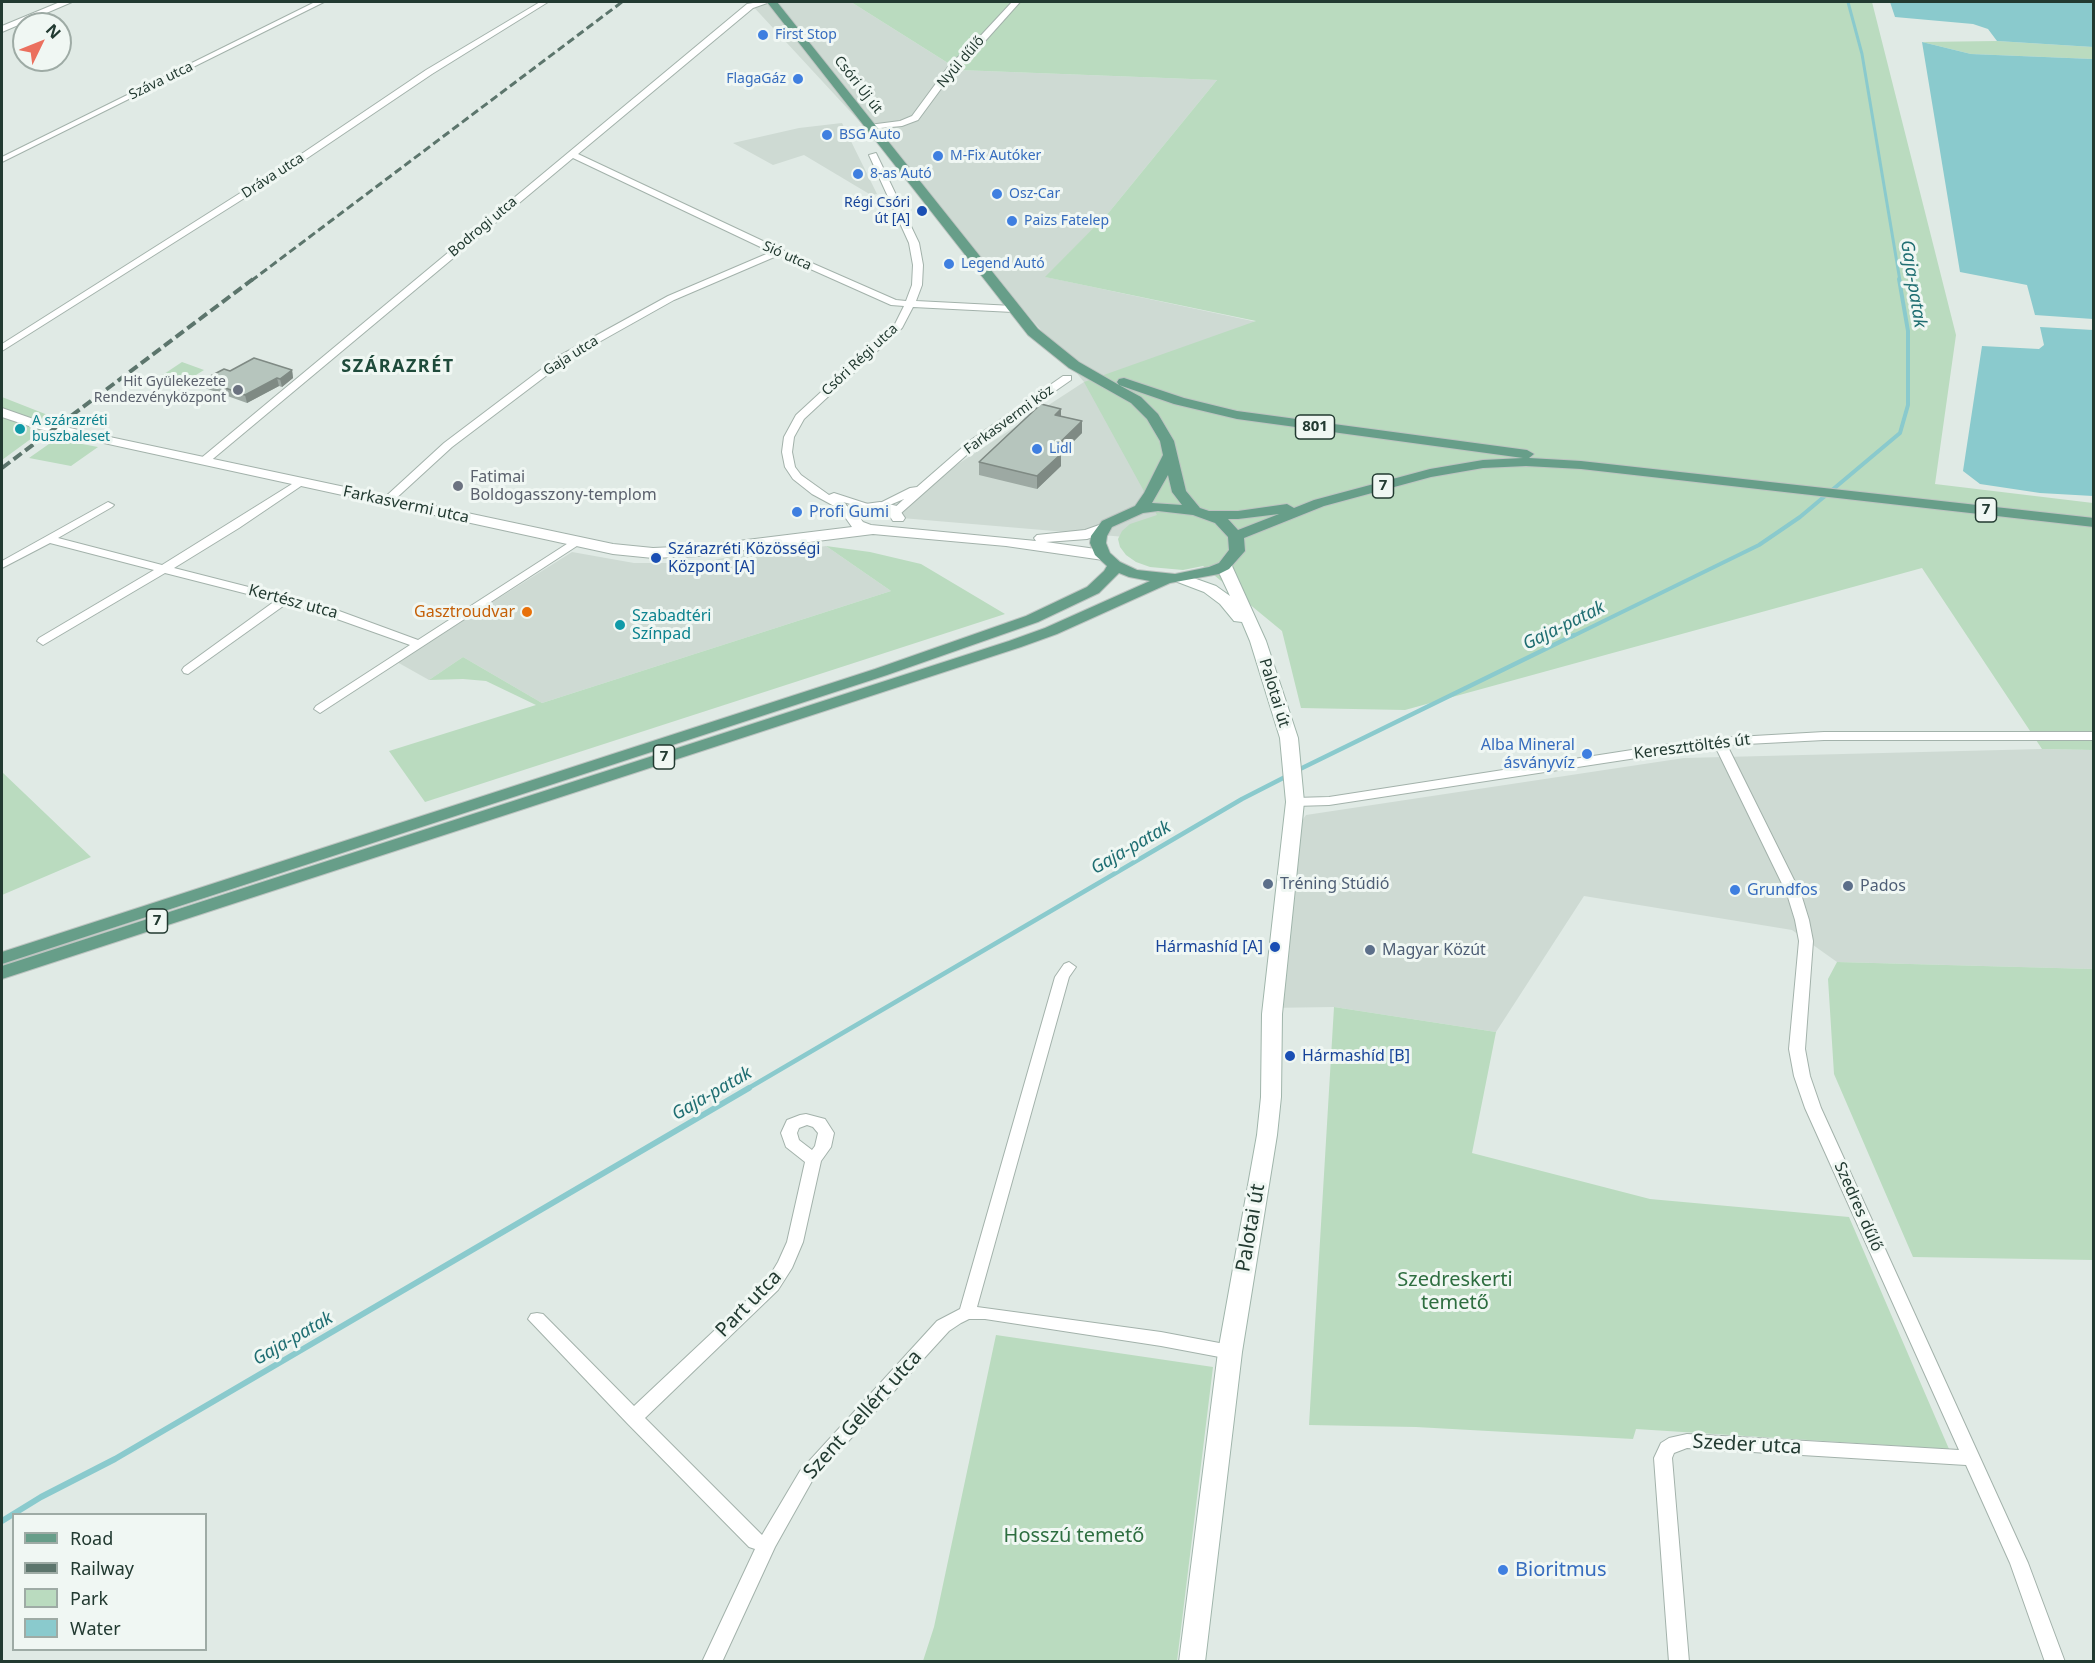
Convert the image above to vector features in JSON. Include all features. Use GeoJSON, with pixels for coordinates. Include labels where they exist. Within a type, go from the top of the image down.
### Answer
{"type":"FeatureCollection","features":[{"type":"Feature","properties":{"kind":"main road","name":"Csóri Új út"},"geometry":{"type":"LineString","coordinates":[[772,2],[1013,309],[1033,332],[1058,353]]}},
{"type":"Feature","properties":{"kind":"main road","name":"801"},"geometry":{"type":"LineString","coordinates":[[1058,353],[1136,400],[1160,426],[1167,441],[1179,492],[1203,513]]}},
{"type":"Feature","properties":{"kind":"main road","name":"801"},"geometry":{"type":"LineString","coordinates":[[1058,353],[1146,391],[1237,416],[1496,449],[1581,465]]}},
{"type":"Feature","properties":{"kind":"main road"},"geometry":{"type":"LineString","coordinates":[[1140,509],[1151,494],[1169,457]]}},
{"type":"Feature","properties":{"kind":"main road","name":"7"},"geometry":{"type":"LineString","coordinates":[[1102,529],[1115,519],[1140,509],[1166,507],[1203,513],[1238,515],[1319,503],[1462,467],[1526,462],[1581,465],[2094,523]]}},
{"type":"Feature","properties":{"kind":"main road","name":"7"},"geometry":{"type":"LineString","coordinates":[[1236,536],[1319,503]]}},
{"type":"Feature","properties":{"kind":"main road"},"geometry":{"type":"LineString","coordinates":[[1203,513],[1226,525],[1236,536],[1237,551],[1224,566]]}},
{"type":"Feature","properties":{"kind":"main road"},"geometry":{"type":"LineString","coordinates":[[1102,529],[1098,543],[1109,560]]}},
{"type":"Feature","properties":{"kind":"main road","name":"7"},"geometry":{"type":"LineString","coordinates":[[1109,560],[1134,574],[1173,579]]}},
{"type":"Feature","properties":{"kind":"main road","name":"7"},"geometry":{"type":"LineString","coordinates":[[2,958],[860,678],[1036,627],[1093,590],[1111,573],[1109,560]]}},
{"type":"Feature","properties":{"kind":"main road","name":"7"},"geometry":{"type":"LineString","coordinates":[[2,973],[1036,627],[1173,579],[1204,574],[1224,566]]}},
{"type":"Feature","properties":{"kind":"street"},"geometry":{"type":"LineString","coordinates":[[2,29],[67,2]]}},
{"type":"Feature","properties":{"kind":"street","name":"Száva utca"},"geometry":{"type":"LineString","coordinates":[[2,160],[320,2]]}},
{"type":"Feature","properties":{"kind":"street","name":"Dráva utca"},"geometry":{"type":"LineString","coordinates":[[2,348],[297,161],[429,72],[544,2]]}},
{"type":"Feature","properties":{"kind":"street","name":"Bodrogi utca"},"geometry":{"type":"LineString","coordinates":[[204,461],[750,6],[766,2]]}},
{"type":"Feature","properties":{"kind":"street","name":"Nyúl dűlő"},"geometry":{"type":"LineString","coordinates":[[872,127],[902,123],[915,118],[954,65],[975,47],[1016,2]]}},
{"type":"Feature","properties":{"kind":"street","name":"Sió utca"},"geometry":{"type":"LineString","coordinates":[[574,155],[779,252],[894,303],[1013,309]]}},
{"type":"Feature","properties":{"kind":"street","name":"Csóri Régi utca"},"geometry":{"type":"LineString","coordinates":[[852,518],[840,505],[797,477],[789,463],[787,452],[789,437],[795,426],[815,402],[891,334],[905,316],[910,305],[918,275],[917,251],[873,155]]}},
{"type":"Feature","properties":{"kind":"street","name":"Gaja utca"},"geometry":{"type":"LineString","coordinates":[[388,500],[448,445],[563,358],[671,298],[779,252]]}},
{"type":"Feature","properties":{"kind":"street","name":"Farkasvermi köz"},"geometry":{"type":"LineString","coordinates":[[897,515],[924,486],[989,430],[1067,378]]}},
{"type":"Feature","properties":{"kind":"street","name":"Farkasvermi utca"},"geometry":{"type":"LineString","coordinates":[[2,411],[35,424],[577,542],[636,552],[673,553],[879,528]]}},
{"type":"Feature","properties":{"kind":"street"},"geometry":{"type":"LineString","coordinates":[[43,641],[257,512],[300,482]]}},
{"type":"Feature","properties":{"kind":"street","name":"Farkasvermi köz"},"geometry":{"type":"LineString","coordinates":[[874,506],[924,486]]}},
{"type":"Feature","properties":{"kind":"street","name":"Csóri Régi utca"},"geometry":{"type":"LineString","coordinates":[[810,487],[874,506]]}},
{"type":"Feature","properties":{"kind":"street"},"geometry":{"type":"LineString","coordinates":[[2,565],[108,505]]}},
{"type":"Feature","properties":{"kind":"street"},"geometry":{"type":"LineString","coordinates":[[874,506],[938,534]]}},
{"type":"Feature","properties":{"kind":"street","name":"Farkasvermi utca"},"geometry":{"type":"LineString","coordinates":[[816,535],[835,530],[852,518],[858,510],[874,506]]}},
{"type":"Feature","properties":{"kind":"street"},"geometry":{"type":"LineString","coordinates":[[879,528],[894,524],[897,515]]}},
{"type":"Feature","properties":{"kind":"street"},"geometry":{"type":"LineString","coordinates":[[852,518],[858,525],[1006,541],[1109,560]]}},
{"type":"Feature","properties":{"kind":"street"},"geometry":{"type":"LineString","coordinates":[[1006,541],[1087,534],[1102,529]]}},
{"type":"Feature","properties":{"kind":"street","name":"Kertész utca"},"geometry":{"type":"LineString","coordinates":[[50,539],[285,599],[355,620],[418,644]]}},
{"type":"Feature","properties":{"kind":"street"},"geometry":{"type":"LineString","coordinates":[[320,709],[577,542]]}},
{"type":"Feature","properties":{"kind":"street","name":"Palotai út"},"geometry":{"type":"LineString","coordinates":[[1192,1662],[1230,1352],[1270,1107],[1272,1014],[1292,846],[1295,798],[1290,746],[1258,641],[1224,566]]}},
{"type":"Feature","properties":{"kind":"street","name":"Palotai út"},"geometry":{"type":"LineString","coordinates":[[1173,579],[1202,585],[1226,601],[1258,641]]}},
{"type":"Feature","properties":{"kind":"street"},"geometry":{"type":"LineString","coordinates":[[188,670],[285,599]]}},
{"type":"Feature","properties":{"kind":"street","name":"Kereszttöltés út"},"geometry":{"type":"LineString","coordinates":[[1295,798],[1329,801],[1664,748],[1719,742],[1824,736],[2094,736]]}},
{"type":"Feature","properties":{"kind":"street","name":"Szedres dűlő"},"geometry":{"type":"LineString","coordinates":[[1719,742],[1794,894],[1802,920],[1806,941],[1797,1049],[1802,1076],[1813,1108],[2019,1563],[2055,1662]]}},
{"type":"Feature","properties":{"kind":"street"},"geometry":{"type":"LineString","coordinates":[[1069,967],[1062,977],[967,1313],[985,1313],[1138,1335],[1230,1352]]}},
{"type":"Feature","properties":{"kind":"street","name":"Part utca"},"geometry":{"type":"LineString","coordinates":[[633,1418],[772,1286],[786,1264],[795,1242],[813,1160]]}},
{"type":"Feature","properties":{"kind":"street","name":"Szent Gellért utca"},"geometry":{"type":"LineString","coordinates":[[712,1662],[766,1543],[806,1476],[943,1326],[967,1313]]}},
{"type":"Feature","properties":{"kind":"street"},"geometry":{"type":"LineString","coordinates":[[537,1319],[756,1542],[766,1543]]}},
{"type":"Feature","properties":{"kind":"street","name":"Szeder utca"},"geometry":{"type":"LineString","coordinates":[[1678,1662],[1663,1458],[1667,1448],[1675,1443],[1687,1441],[1971,1458]]}},
{"type":"Feature","properties":{"kind":"shaded area"},"geometry":{"type":"Polygon","coordinates":[[[749,2],[851,2],[959,70],[1217,80],[1110,211],[1046,277],[1257,322],[1172,541],[878,516],[1084,382],[860,122],[749,2]]]}},
{"type":"Feature","properties":{"kind":"shaded area"},"geometry":{"type":"Polygon","coordinates":[[[842,123],[877,194],[871,195],[804,155],[773,165],[733,143],[799,128],[842,123]]]}},
{"type":"Feature","properties":{"kind":"shaded area"},"geometry":{"type":"Polygon","coordinates":[[[793,544],[812,548],[826,546],[891,591],[542,703],[463,657],[429,680],[397,662],[572,552],[634,563],[702,563],[765,548],[793,544]]]}},
{"type":"Feature","properties":{"kind":"shaded area"},"geometry":{"type":"Polygon","coordinates":[[[2042,749],[2093,750],[2093,969],[1837,962],[1792,930],[1584,896],[1496,1032],[1334,1007],[1265,1008],[1284,846],[1306,815],[1684,758],[2042,749]]]}},
{"type":"Feature","properties":{"kind":"green space"},"geometry":{"type":"Polygon","coordinates":[[[851,2],[1872,2],[1956,335],[1935,484],[2093,503],[2093,750],[2042,749],[1922,568],[1405,710],[1301,708],[1282,631],[1203,566],[1183,570],[1150,567],[1136,562],[1120,547],[1118,539],[1122,531],[1130,524],[1157,515],[1084,382],[1256,321],[1045,277],[1110,211],[1217,80],[959,70],[851,2]]]}},
{"type":"Feature","properties":{"kind":"green space"},"geometry":{"type":"Polygon","coordinates":[[[1997,41],[2093,47],[2093,59],[1971,54],[1922,42],[1997,41]]]}},
{"type":"Feature","properties":{"kind":"green space"},"geometry":{"type":"Polygon","coordinates":[[[182,362],[204,370],[180,385],[158,378],[182,362]]]}},
{"type":"Feature","properties":{"kind":"green space"},"geometry":{"type":"Polygon","coordinates":[[[2,397],[58,419],[2,460],[2,397]]]}},
{"type":"Feature","properties":{"kind":"green space"},"geometry":{"type":"Polygon","coordinates":[[[56,439],[98,447],[71,466],[29,458],[56,439]]]}},
{"type":"Feature","properties":{"kind":"green space"},"geometry":{"type":"Polygon","coordinates":[[[826,546],[870,552],[921,564],[1005,614],[425,802],[389,751],[536,705],[486,681],[429,680],[463,657],[542,703],[891,591],[826,546]]]}},
{"type":"Feature","properties":{"kind":"green space"},"geometry":{"type":"Polygon","coordinates":[[[2,772],[91,857],[2,895],[2,772]]]}},
{"type":"Feature","properties":{"kind":"green space"},"geometry":{"type":"Polygon","coordinates":[[[1837,962],[2093,969],[2093,1260],[1913,1257],[1834,1074],[1828,979],[1837,962]]]}},
{"type":"Feature","properties":{"kind":"green space","name":"Szedreskerti temető"},"geometry":{"type":"Polygon","coordinates":[[[1334,1007],[1496,1032],[1472,1153],[1650,1199],[1849,1217],[1949,1449],[1636,1429],[1633,1439],[1416,1427],[1309,1425],[1334,1007]]]}},
{"type":"Feature","properties":{"kind":"green space","name":"Hosszú temető"},"geometry":{"type":"Polygon","coordinates":[[[996,1335],[1213,1367],[1177,1661],[923,1661],[934,1627],[996,1335]]]}},
{"type":"Feature","properties":{"kind":"water"},"geometry":{"type":"Polygon","coordinates":[[[1890,2],[2093,2],[2093,47],[1997,41],[1988,29],[1973,24],[1895,17],[1890,2]]]}},
{"type":"Feature","properties":{"kind":"water"},"geometry":{"type":"Polygon","coordinates":[[[1922,42],[1971,54],[2093,59],[2093,319],[2035,315],[2027,285],[1960,272],[1922,42]]]}},
{"type":"Feature","properties":{"kind":"water"},"geometry":{"type":"Polygon","coordinates":[[[2040,327],[2093,330],[2093,496],[2040,493],[1980,484],[1963,471],[1982,346],[2039,349],[2044,345],[2040,327]]]}},
{"type":"Feature","properties":{"kind":"building"},"geometry":{"type":"Polygon","coordinates":[[[254,358],[292,370],[280,379],[277,378],[245,395],[203,380],[224,369],[230,371],[254,358]]]}},
{"type":"Feature","properties":{"kind":"building","name":"Lidl"},"geometry":{"type":"Polygon","coordinates":[[[1041,404],[1061,409],[1055,415],[1082,421],[1051,451],[1061,454],[1037,476],[979,462],[1041,404]]]}},
{"type":"Feature","properties":{"kind":"waterway","name":"Gaja-patak"},"geometry":{"type":"LineString","coordinates":[[1848,2],[1862,54],[1900,281]]}},
{"type":"Feature","properties":{"kind":"waterway","name":"Gaja-patak"},"geometry":{"type":"LineString","coordinates":[[1571,637],[1759,545],[1800,517],[1900,433],[1908,405],[1908,331],[1899,279]]}},
{"type":"Feature","properties":{"kind":"waterway","name":"Gaja-patak"},"geometry":{"type":"LineString","coordinates":[[1296,771],[1574,635]]}},
{"type":"Feature","properties":{"kind":"waterway","name":"Gaja-patak"},"geometry":{"type":"LineString","coordinates":[[747,1089],[1242,799],[1289,775]]}},
{"type":"Feature","properties":{"kind":"waterway","name":"Gaja-patak"},"geometry":{"type":"LineString","coordinates":[[15,1513],[115,1459],[749,1088]]}},
{"type":"Feature","properties":{"kind":"waterway","name":"Gaja-patak"},"geometry":{"type":"LineString","coordinates":[[2,1521],[12,1515]]}},
{"type":"Feature","properties":{"kind":"railway"},"geometry":{"type":"LineString","coordinates":[[251,281],[622,2]]}},
{"type":"Feature","properties":{"kind":"railway"},"geometry":{"type":"LineString","coordinates":[[2,468],[253,279]]}},
{"type":"Feature","properties":{"kind":"place","name":"First Stop"},"geometry":{"type":"Point","coordinates":[763,35]}},
{"type":"Feature","properties":{"kind":"place","name":"FlagaGáz"},"geometry":{"type":"Point","coordinates":[798,79]}},
{"type":"Feature","properties":{"kind":"place","name":"BSG Auto"},"geometry":{"type":"Point","coordinates":[827,135]}},
{"type":"Feature","properties":{"kind":"place","name":"M-Fix Autóker"},"geometry":{"type":"Point","coordinates":[938,156]}},
{"type":"Feature","properties":{"kind":"place","name":"8-as Autó"},"geometry":{"type":"Point","coordinates":[858,174]}},
{"type":"Feature","properties":{"kind":"place","name":"Osz-Car"},"geometry":{"type":"Point","coordinates":[997,194]}},
{"type":"Feature","properties":{"kind":"place","name":"Régi Csóri út [A]"},"geometry":{"type":"Point","coordinates":[922,211]}},
{"type":"Feature","properties":{"kind":"place","name":"Paizs Fatelep"},"geometry":{"type":"Point","coordinates":[1012,221]}},
{"type":"Feature","properties":{"kind":"place","name":"Legend Autó"},"geometry":{"type":"Point","coordinates":[949,264]}},
{"type":"Feature","properties":{"kind":"place","name":"Hit Gyülekezete Rendezvényközpont"},"geometry":{"type":"Point","coordinates":[238,390]}},
{"type":"Feature","properties":{"kind":"place","name":"A szárazréti buszbaleset"},"geometry":{"type":"Point","coordinates":[20,429]}},
{"type":"Feature","properties":{"kind":"place","name":"Lidl"},"geometry":{"type":"Point","coordinates":[1037,449]}},
{"type":"Feature","properties":{"kind":"place","name":"Fatimai Boldogasszony-templom"},"geometry":{"type":"Point","coordinates":[458,486]}},
{"type":"Feature","properties":{"kind":"place","name":"Profi Gumi"},"geometry":{"type":"Point","coordinates":[797,512]}},
{"type":"Feature","properties":{"kind":"place","name":"Szárazréti Közösségi Központ [A]"},"geometry":{"type":"Point","coordinates":[656,558]}},
{"type":"Feature","properties":{"kind":"place","name":"Gasztroudvar"},"geometry":{"type":"Point","coordinates":[527,612]}},
{"type":"Feature","properties":{"kind":"place","name":"Szabadtéri Színpad"},"geometry":{"type":"Point","coordinates":[620,625]}},
{"type":"Feature","properties":{"kind":"place","name":"Alba Mineral ásványvíz"},"geometry":{"type":"Point","coordinates":[1587,754]}},
{"type":"Feature","properties":{"kind":"place","name":"Tréning Stúdió"},"geometry":{"type":"Point","coordinates":[1268,884]}},
{"type":"Feature","properties":{"kind":"place","name":"Pados"},"geometry":{"type":"Point","coordinates":[1848,886]}},
{"type":"Feature","properties":{"kind":"place","name":"Grundfos"},"geometry":{"type":"Point","coordinates":[1735,890]}},
{"type":"Feature","properties":{"kind":"place","name":"Hármashíd [A]"},"geometry":{"type":"Point","coordinates":[1275,947]}},
{"type":"Feature","properties":{"kind":"place","name":"Magyar Közút"},"geometry":{"type":"Point","coordinates":[1370,950]}},
{"type":"Feature","properties":{"kind":"place","name":"Hármashíd [B]"},"geometry":{"type":"Point","coordinates":[1290,1056]}},
{"type":"Feature","properties":{"kind":"place","name":"Bioritmus"},"geometry":{"type":"Point","coordinates":[1503,1570]}},
{"type":"Feature","properties":{"kind":"district","name":"SZÁRAZRÉT"},"geometry":{"type":"Point","coordinates":[398,367]}}]}
